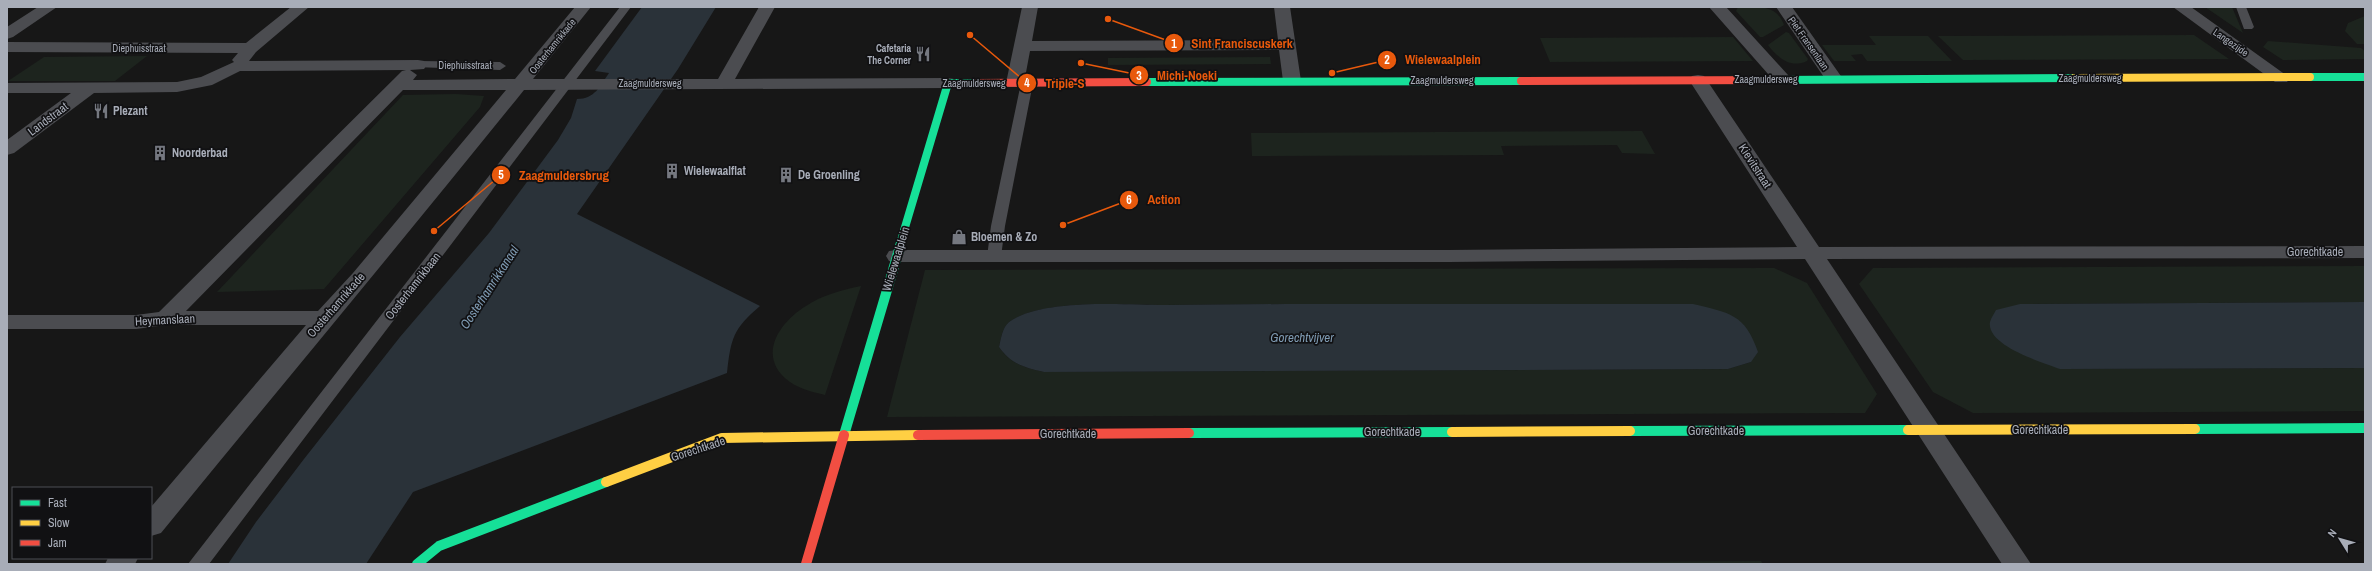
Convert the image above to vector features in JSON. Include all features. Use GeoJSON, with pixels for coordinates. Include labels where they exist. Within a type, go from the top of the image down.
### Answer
{"type":"FeatureCollection","features":[{"type":"Feature","properties":{"kind":"street"},"geometry":{"type":"LineString","coordinates":[[7,34],[49,7]]}},
{"type":"Feature","properties":{"kind":"street"},"geometry":{"type":"LineString","coordinates":[[250,48],[301,7]]}},
{"type":"Feature","properties":{"kind":"street","name":"Oosterhamrikkade"},"geometry":{"type":"LineString","coordinates":[[152,525],[324,318],[360,278],[583,7]]}},
{"type":"Feature","properties":{"kind":"street"},"geometry":{"type":"LineString","coordinates":[[724,83],[767,7]]}},
{"type":"Feature","properties":{"kind":"street"},"geometry":{"type":"LineString","coordinates":[[1021,83],[1021,46],[1030,7]]}},
{"type":"Feature","properties":{"kind":"street"},"geometry":{"type":"LineString","coordinates":[[1282,7],[1292,81]]}},
{"type":"Feature","properties":{"kind":"street"},"geometry":{"type":"LineString","coordinates":[[1717,7],[1782,79]]}},
{"type":"Feature","properties":{"kind":"street","name":"Piet Fransenlaan"},"geometry":{"type":"LineString","coordinates":[[1784,7],[1834,79]]}},
{"type":"Feature","properties":{"kind":"street","name":"Langezijde"},"geometry":{"type":"LineString","coordinates":[[2181,7],[2281,78]]}},
{"type":"Feature","properties":{"kind":"street"},"geometry":{"type":"LineString","coordinates":[[1021,46],[1288,45]]}},
{"type":"Feature","properties":{"kind":"street","name":"Diephuisstraat"},"geometry":{"type":"LineString","coordinates":[[7,47],[250,48]]}},
{"type":"Feature","properties":{"kind":"street","name":"Diephuisstraat"},"geometry":{"type":"LineString","coordinates":[[237,66],[250,48]]}},
{"type":"Feature","properties":{"kind":"street"},"geometry":{"type":"LineString","coordinates":[[166,318],[418,65]]}},
{"type":"Feature","properties":{"kind":"street","name":"Diephuisstraat"},"geometry":{"type":"LineString","coordinates":[[7,88],[177,87],[206,81],[237,66],[418,65]]}},
{"type":"Feature","properties":{"kind":"street","name":"Zaagmuldersweg"},"geometry":{"type":"LineString","coordinates":[[520,84],[2365,77]]}},
{"type":"Feature","properties":{"kind":"street","name":"Kievitstraat"},"geometry":{"type":"LineString","coordinates":[[1698,80],[2017,564]]}},
{"type":"Feature","properties":{"kind":"street","name":"Wielewaalplein"},"geometry":{"type":"LineString","coordinates":[[806,564],[948,83]]}},
{"type":"Feature","properties":{"kind":"street","name":"Oosterhamrikkade"},"geometry":{"type":"LineString","coordinates":[[398,85],[520,84]]}},
{"type":"Feature","properties":{"kind":"street","name":"Landstraat"},"geometry":{"type":"LineString","coordinates":[[7,149],[89,88]]}},
{"type":"Feature","properties":{"kind":"street","name":"Gorechtkade"},"geometry":{"type":"LineString","coordinates":[[897,256],[1448,256],[1812,253],[2365,252]]}},
{"type":"Feature","properties":{"kind":"street","name":"Heymanslaan"},"geometry":{"type":"LineString","coordinates":[[7,322],[136,322],[166,318],[324,318]]}},
{"type":"Feature","properties":{"kind":"street","name":"Gorechtkade"},"geometry":{"type":"LineString","coordinates":[[417,564],[439,546],[722,438],[844,435],[2365,428]]}},
{"type":"Feature","properties":{"kind":"lane","name":"Oosterhamrikbaan"},"geometry":{"type":"LineString","coordinates":[[198,564],[626,7]]}},
{"type":"Feature","properties":{"kind":"lane"},"geometry":{"type":"LineString","coordinates":[[2241,7],[2242,16],[2248,27]]}},
{"type":"Feature","properties":{"kind":"lane","name":"Diephuisstraat"},"geometry":{"type":"LineString","coordinates":[[418,65],[500,66]]}},
{"type":"Feature","properties":{"kind":"lane"},"geometry":{"type":"LineString","coordinates":[[994,257],[1021,83]]}},
{"type":"Feature","properties":{"kind":"shaded area"},"geometry":{"type":"Polygon","coordinates":[[[1738,7],[1759,7],[1771,10],[1781,18],[1784,25],[1763,37],[1760,37],[1736,11],[1738,7]]]}},
{"type":"Feature","properties":{"kind":"shaded area"},"geometry":{"type":"Polygon","coordinates":[[[2205,7],[2232,7],[2243,33],[2205,7]]]}},
{"type":"Feature","properties":{"kind":"shaded area"},"geometry":{"type":"Polygon","coordinates":[[[2365,16],[2365,44],[2357,44],[2345,31],[2348,23],[2365,16]]]}},
{"type":"Feature","properties":{"kind":"shaded area"},"geometry":{"type":"Polygon","coordinates":[[[1786,32],[1789,33],[1808,59],[1807,61],[1795,64],[1790,63],[1776,54],[1768,45],[1786,32]]]}},
{"type":"Feature","properties":{"kind":"shaded area"},"geometry":{"type":"Polygon","coordinates":[[[2194,35],[2229,59],[1963,60],[1938,36],[2194,35]]]}},
{"type":"Feature","properties":{"kind":"shaded area"},"geometry":{"type":"Polygon","coordinates":[[[1869,36],[1928,36],[1952,61],[1867,61],[1862,54],[1851,55],[1856,61],[1834,61],[1822,45],[1876,45],[1869,36]]]}},
{"type":"Feature","properties":{"kind":"shaded area"},"geometry":{"type":"Polygon","coordinates":[[[1733,37],[1753,61],[1550,62],[1540,38],[1733,37]]]}},
{"type":"Feature","properties":{"kind":"shaded area"},"geometry":{"type":"Polygon","coordinates":[[[2268,41],[2361,48],[2365,51],[2365,59],[2283,60],[2263,47],[2268,41]]]}},
{"type":"Feature","properties":{"kind":"shaded area"},"geometry":{"type":"Polygon","coordinates":[[[147,56],[115,81],[8,81],[44,57],[147,56]]]}},
{"type":"Feature","properties":{"kind":"shaded area"},"geometry":{"type":"Polygon","coordinates":[[[1270,57],[1271,64],[1108,65],[1108,58],[1270,57]]]}},
{"type":"Feature","properties":{"kind":"shaded area"},"geometry":{"type":"Polygon","coordinates":[[[456,94],[484,96],[480,107],[324,289],[217,292],[403,95],[456,94]]]}},
{"type":"Feature","properties":{"kind":"shaded area"},"geometry":{"type":"Polygon","coordinates":[[[1642,131],[1655,154],[1622,153],[1617,145],[1501,146],[1504,155],[1252,156],[1251,133],[1642,131]]]}},
{"type":"Feature","properties":{"kind":"shaded area"},"geometry":{"type":"Polygon","coordinates":[[[2365,266],[2365,302],[2020,304],[2060,369],[2365,368],[2365,411],[1973,413],[1933,392],[1859,284],[1873,268],[2365,266]]]}},
{"type":"Feature","properties":{"kind":"shaded area"},"geometry":{"type":"Polygon","coordinates":[[[1774,268],[1807,283],[1877,394],[1865,413],[887,417],[925,270],[1774,268]],[[1084,304],[1063,306],[1042,309],[1024,314],[1009,322],[1003,330],[999,347],[1008,358],[1031,369],[1044,372],[1728,369],[1751,362],[1302,304],[1084,304]]]}},
{"type":"Feature","properties":{"kind":"shaded area"},"geometry":{"type":"Polygon","coordinates":[[[861,286],[825,395],[802,388],[790,382],[780,373],[774,362],[773,352],[775,341],[780,331],[796,313],[812,302],[832,293],[861,286]]]}},
{"type":"Feature","properties":{"kind":"shaded area"},"geometry":{"type":"Polygon","coordinates":[[[1761,561],[1763,564],[1360,564],[1761,561]]]}},
{"type":"Feature","properties":{"kind":"water","name":"Oosterhamrikkanaal"},"geometry":{"type":"Polygon","coordinates":[[[642,7],[716,7],[678,69],[577,214],[760,306],[744,321],[735,335],[730,351],[727,373],[413,492],[366,564],[228,564],[256,522],[400,337],[489,233],[558,140],[571,118],[577,99],[588,97],[600,87],[609,73],[595,71],[642,7]]]}},
{"type":"Feature","properties":{"kind":"water"},"geometry":{"type":"Polygon","coordinates":[[[2365,302],[2365,368],[2060,369],[2030,358],[2006,346],[1997,339],[1991,331],[1990,322],[1996,310],[2020,304],[2365,302]]]}},
{"type":"Feature","properties":{"kind":"water","name":"Gorechtvijver"},"geometry":{"type":"Polygon","coordinates":[[[1084,304],[1693,304],[1726,313],[1741,322],[1748,330],[1758,352],[1751,362],[1728,369],[1044,372],[1031,369],[1008,358],[999,347],[1003,330],[1009,322],[1024,314],[1062,306],[1084,304]]]}},
{"type":"Feature","properties":{"kind":"traffic: fast"},"geometry":{"type":"LineString","coordinates":[[2310,77],[2365,77]]}},
{"type":"Feature","properties":{"kind":"traffic: fast"},"geometry":{"type":"LineString","coordinates":[[1772,80],[2074,78]]}},
{"type":"Feature","properties":{"kind":"traffic: fast"},"geometry":{"type":"LineString","coordinates":[[1147,82],[1521,81]]}},
{"type":"Feature","properties":{"kind":"traffic: fast"},"geometry":{"type":"LineString","coordinates":[[844,435],[948,83],[976,83]]}},
{"type":"Feature","properties":{"kind":"traffic: fast"},"geometry":{"type":"LineString","coordinates":[[2195,429],[2365,428]]}},
{"type":"Feature","properties":{"kind":"traffic: fast"},"geometry":{"type":"LineString","coordinates":[[1630,431],[1908,430]]}},
{"type":"Feature","properties":{"kind":"traffic: fast"},"geometry":{"type":"LineString","coordinates":[[1189,433],[1452,432]]}},
{"type":"Feature","properties":{"kind":"traffic: fast"},"geometry":{"type":"LineString","coordinates":[[417,564],[439,546],[606,482]]}},
{"type":"Feature","properties":{"kind":"traffic: slow"},"geometry":{"type":"LineString","coordinates":[[2074,78],[2310,77]]}},
{"type":"Feature","properties":{"kind":"traffic: slow"},"geometry":{"type":"LineString","coordinates":[[1908,430],[2195,429]]}},
{"type":"Feature","properties":{"kind":"traffic: slow"},"geometry":{"type":"LineString","coordinates":[[1452,432],[1630,431]]}},
{"type":"Feature","properties":{"kind":"traffic: slow"},"geometry":{"type":"LineString","coordinates":[[606,482],[722,438],[918,435]]}},
{"type":"Feature","properties":{"kind":"traffic: jam"},"geometry":{"type":"LineString","coordinates":[[1521,81],[1772,80]]}},
{"type":"Feature","properties":{"kind":"traffic: jam"},"geometry":{"type":"LineString","coordinates":[[976,83],[1147,82]]}},
{"type":"Feature","properties":{"kind":"traffic: jam"},"geometry":{"type":"LineString","coordinates":[[918,435],[1189,433]]}},
{"type":"Feature","properties":{"kind":"traffic: jam"},"geometry":{"type":"LineString","coordinates":[[806,564],[844,435]]}},
{"type":"Feature","properties":{"kind":"place","name":"Sint Franciscuskerk"},"geometry":{"type":"Point","coordinates":[1108,19]}},
{"type":"Feature","properties":{"kind":"place","name":"Triple-S"},"geometry":{"type":"Point","coordinates":[970,35]}},
{"type":"Feature","properties":{"kind":"place","name":"Cafetaria The Corner"},"geometry":{"type":"Point","coordinates":[923,54]}},
{"type":"Feature","properties":{"kind":"place","name":"Michi-Noeki"},"geometry":{"type":"Point","coordinates":[1081,63]}},
{"type":"Feature","properties":{"kind":"place","name":"Wielewaalplein"},"geometry":{"type":"Point","coordinates":[1332,73]}},
{"type":"Feature","properties":{"kind":"place","name":"Plezant"},"geometry":{"type":"Point","coordinates":[101,111]}},
{"type":"Feature","properties":{"kind":"place","name":"Noorderbad"},"geometry":{"type":"Point","coordinates":[160,153]}},
{"type":"Feature","properties":{"kind":"place","name":"Wielewaalflat"},"geometry":{"type":"Point","coordinates":[672,171]}},
{"type":"Feature","properties":{"kind":"place","name":"De Groenling"},"geometry":{"type":"Point","coordinates":[786,175]}},
{"type":"Feature","properties":{"kind":"place","name":"Action"},"geometry":{"type":"Point","coordinates":[1063,225]}},
{"type":"Feature","properties":{"kind":"place","name":"Zaagmuldersbrug"},"geometry":{"type":"Point","coordinates":[434,231]}},
{"type":"Feature","properties":{"kind":"place","name":"Bloemen & Zo"},"geometry":{"type":"Point","coordinates":[959,237]}}]}
